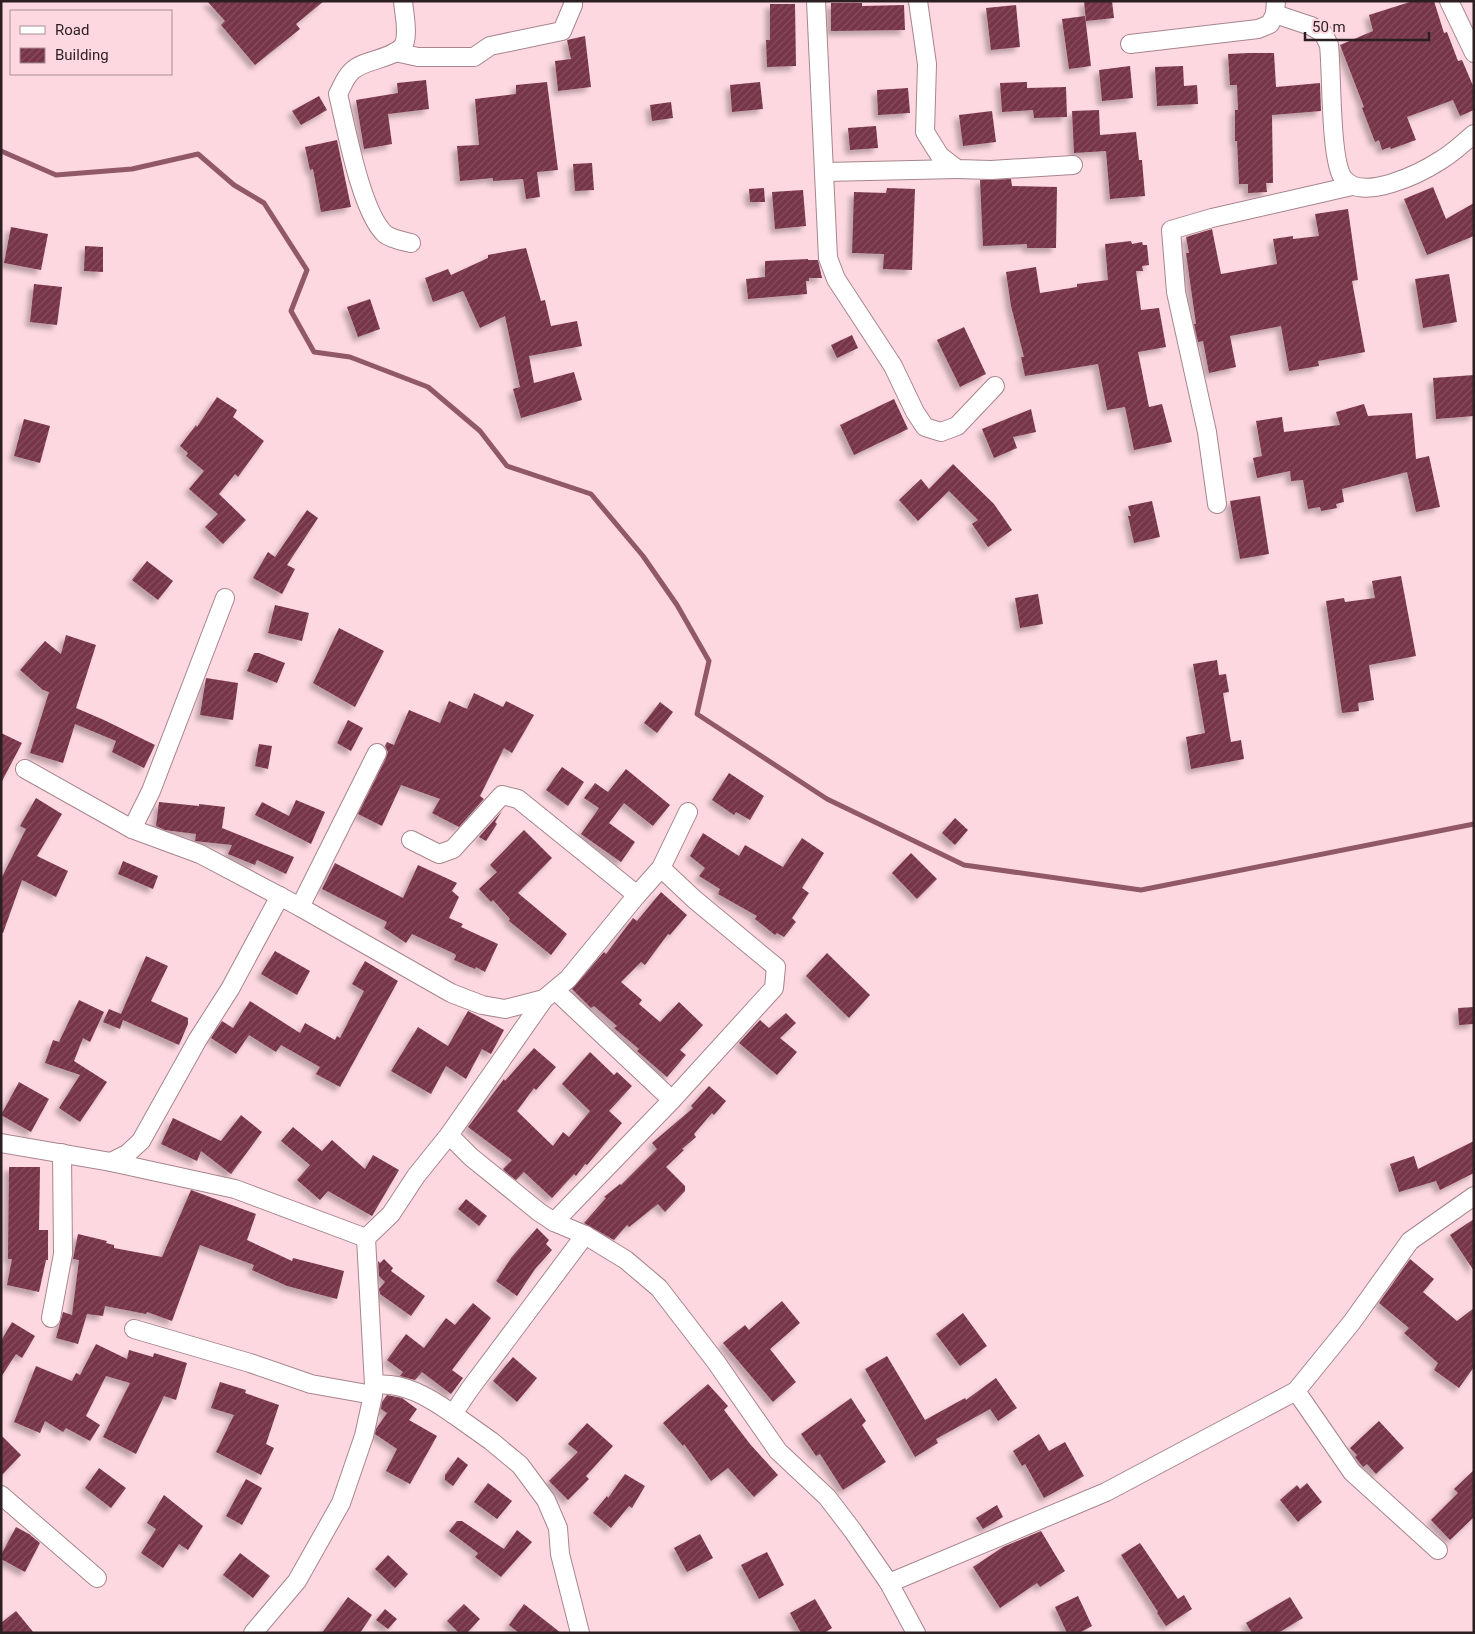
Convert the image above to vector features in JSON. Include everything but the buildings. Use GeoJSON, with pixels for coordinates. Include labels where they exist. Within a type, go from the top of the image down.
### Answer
{"type":"FeatureCollection","features":[{"type":"Feature","properties":{"kind":"street"},"geometry":{"type":"LineString","coordinates":[[403,1],[406,31],[405,42],[399,51],[367,62],[352,70],[338,94],[365,199],[374,218],[386,234],[411,243]]}},
{"type":"Feature","properties":{"kind":"street"},"geometry":{"type":"LineString","coordinates":[[395,52],[418,57],[474,57],[490,46],[562,31],[573,1]]}},
{"type":"Feature","properties":{"kind":"street"},"geometry":{"type":"LineString","coordinates":[[816,1],[828,258],[836,279],[893,366],[915,412],[926,427],[940,432],[957,426],[995,386]]}},
{"type":"Feature","properties":{"kind":"street"},"geometry":{"type":"LineString","coordinates":[[918,1],[927,64],[924,132],[940,156],[957,169]]}},
{"type":"Feature","properties":{"kind":"street"},"geometry":{"type":"LineString","coordinates":[[1449,1],[1474,53]]}},
{"type":"Feature","properties":{"kind":"street"},"geometry":{"type":"LineString","coordinates":[[1130,44],[1258,29],[1270,24],[1275,8],[1323,33],[1329,45],[1336,156],[1342,177],[1352,186]]}},
{"type":"Feature","properties":{"kind":"street"},"geometry":{"type":"LineString","coordinates":[[1217,504],[1208,432],[1176,292],[1171,230],[1212,218],[1352,186],[1369,187],[1405,180],[1442,160],[1474,134]]}},
{"type":"Feature","properties":{"kind":"street"},"geometry":{"type":"LineString","coordinates":[[824,172],[991,170],[1073,166]]}},
{"type":"Feature","properties":{"kind":"street"},"geometry":{"type":"LineString","coordinates":[[132,829],[152,791],[225,598]]}},
{"type":"Feature","properties":{"kind":"street"},"geometry":{"type":"LineString","coordinates":[[300,907],[377,753]]}},
{"type":"Feature","properties":{"kind":"street"},"geometry":{"type":"LineString","coordinates":[[25,769],[132,829],[200,854],[280,896],[450,993],[482,1005],[505,1009],[550,995]]}},
{"type":"Feature","properties":{"kind":"street"},"geometry":{"type":"LineString","coordinates":[[411,840],[439,854],[453,849],[502,795],[518,800],[636,895]]}},
{"type":"Feature","properties":{"kind":"street"},"geometry":{"type":"LineString","coordinates":[[253,1633],[297,1581],[341,1503],[364,1436],[373,1390],[366,1238],[391,1214],[416,1176],[449,1135],[550,995],[568,979],[636,895],[661,868],[688,812]]}},
{"type":"Feature","properties":{"kind":"street"},"geometry":{"type":"LineString","coordinates":[[554,1222],[672,1100],[774,988],[776,967],[694,899],[661,868]]}},
{"type":"Feature","properties":{"kind":"street"},"geometry":{"type":"LineString","coordinates":[[111,1162],[127,1154],[141,1141],[198,1039],[230,989],[280,896]]}},
{"type":"Feature","properties":{"kind":"street"},"geometry":{"type":"LineString","coordinates":[[550,995],[672,1100]]}},
{"type":"Feature","properties":{"kind":"street"},"geometry":{"type":"LineString","coordinates":[[449,1135],[471,1157],[539,1212],[554,1222],[585,1235],[626,1260],[659,1288],[716,1362],[778,1451],[827,1497],[853,1531],[889,1583],[916,1633]]}},
{"type":"Feature","properties":{"kind":"street"},"geometry":{"type":"LineString","coordinates":[[1,1143],[111,1162],[235,1189],[366,1238]]}},
{"type":"Feature","properties":{"kind":"street"},"geometry":{"type":"LineString","coordinates":[[51,1318],[63,1254],[62,1153]]}},
{"type":"Feature","properties":{"kind":"street"},"geometry":{"type":"LineString","coordinates":[[889,1583],[1106,1492],[1296,1391],[1352,1322],[1410,1241],[1474,1196]]}},
{"type":"Feature","properties":{"kind":"street"},"geometry":{"type":"LineString","coordinates":[[453,1414],[486,1366],[585,1235]]}},
{"type":"Feature","properties":{"kind":"street"},"geometry":{"type":"LineString","coordinates":[[134,1328],[250,1363],[311,1384],[373,1390],[391,1384],[431,1399],[453,1414],[491,1441],[520,1465],[546,1500],[558,1528],[560,1554],[580,1633]]}},
{"type":"Feature","properties":{"kind":"street"},"geometry":{"type":"LineString","coordinates":[[1296,1391],[1352,1472],[1438,1550]]}},
{"type":"Feature","properties":{"kind":"street"},"geometry":{"type":"LineString","coordinates":[[1,1495],[97,1578]]}},
{"type":"Feature","properties":{"kind":"waterway"},"geometry":{"type":"LineString","coordinates":[[1,151],[56,175],[132,169],[198,154],[234,185],[264,203],[307,270],[291,311],[314,352],[350,357],[428,387],[480,431],[507,466],[591,494],[643,556],[677,605],[709,661],[697,714],[827,799],[964,865],[1141,890],[1474,824]]}}]}
